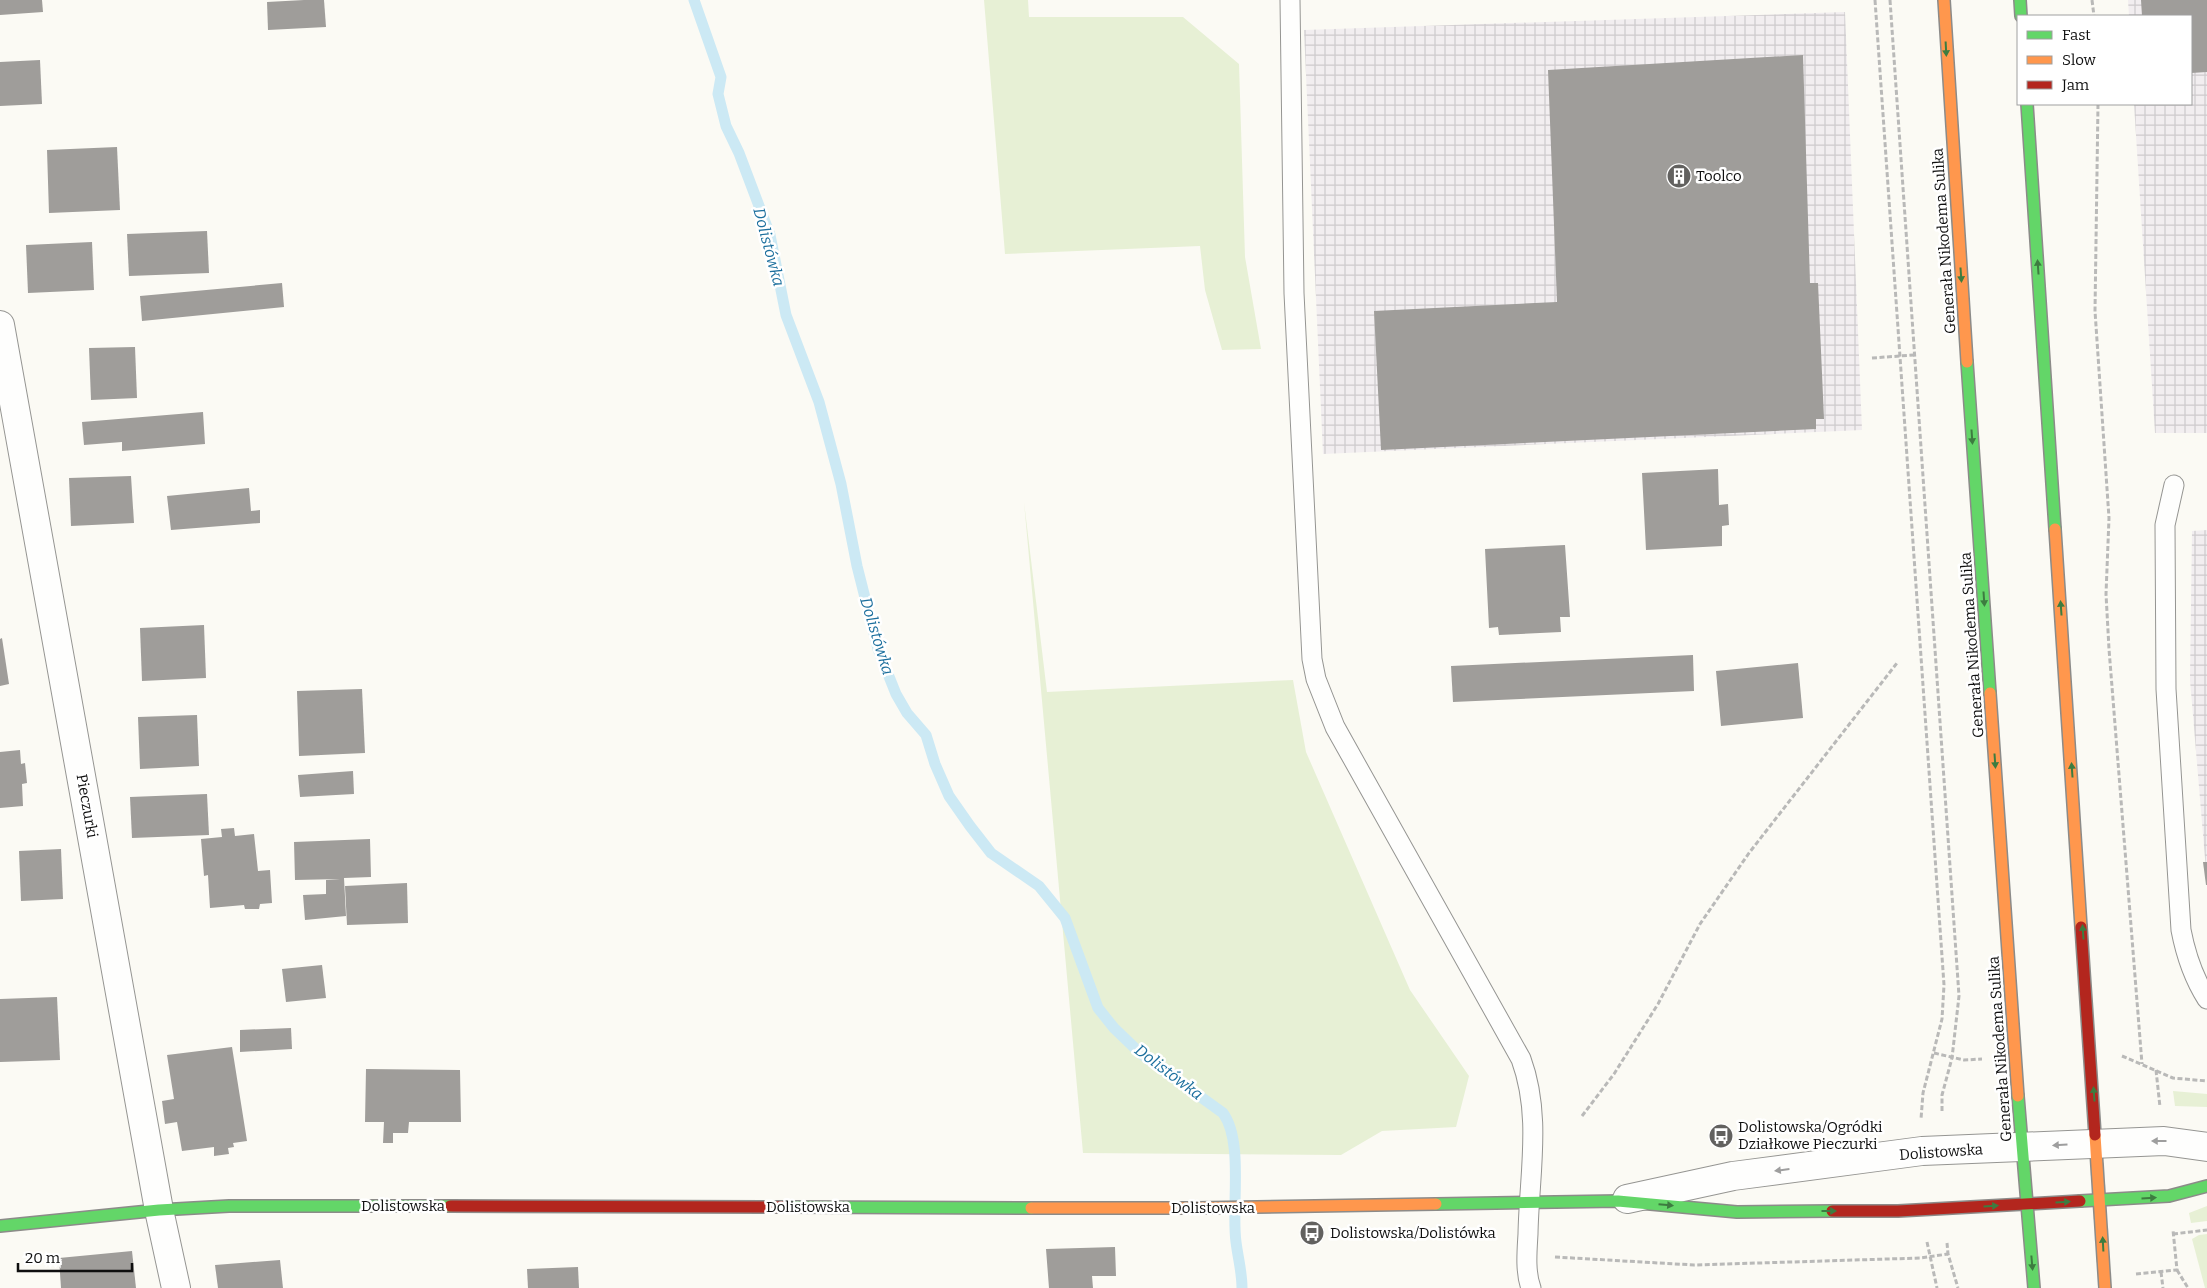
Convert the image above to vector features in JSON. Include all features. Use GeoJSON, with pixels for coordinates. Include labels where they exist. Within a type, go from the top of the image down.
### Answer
{"type":"FeatureCollection","features":[{"type":"Feature","properties":{"kind":"main road","name":"Generała Nikodema Sulika"},"geometry":{"type":"LineString","coordinates":[[1944,0],[1957,226],[2026,1204],[2034,1288]]}},
{"type":"Feature","properties":{"kind":"main road"},"geometry":{"type":"LineString","coordinates":[[2020,0],[2022,15]]}},
{"type":"Feature","properties":{"kind":"main road"},"geometry":{"type":"LineString","coordinates":[[2027,105],[2106,1288]]}},
{"type":"Feature","properties":{"kind":"main road","name":"Dolistowska"},"geometry":{"type":"LineString","coordinates":[[0,1226],[159,1210],[229,1206],[1196,1208],[1618,1201],[1737,1212],[1898,1211],[2169,1196],[2207,1186]]}},
{"type":"Feature","properties":{"kind":"street","name":"Pieczurki"},"geometry":{"type":"LineString","coordinates":[[0,324],[159,1210],[176,1288]]}},
{"type":"Feature","properties":{"kind":"street","name":"Dolistowska"},"geometry":{"type":"LineString","coordinates":[[1618,1201],[1733,1176],[1922,1151],[2164,1141],[2207,1147]]}},
{"type":"Feature","properties":{"kind":"lane"},"geometry":{"type":"LineString","coordinates":[[1290,0],[1294,293],[1312,659],[1316,679],[1335,727],[1521,1059],[1528,1078],[1535,1137],[1529,1203],[1527,1258],[1530,1288]]}},
{"type":"Feature","properties":{"kind":"lane"},"geometry":{"type":"LineString","coordinates":[[2174,485],[2165,525],[2166,689],[2179,911],[2186,957],[2195,980],[2207,999]]}},
{"type":"Feature","properties":{"kind":"path"},"geometry":{"type":"LineString","coordinates":[[1875,0],[1944,985],[1942,1019],[1923,1093],[1921,1123]]}},
{"type":"Feature","properties":{"kind":"path"},"geometry":{"type":"LineString","coordinates":[[1890,0],[1959,996],[1952,1058],[1942,1095],[1942,1112]]}},
{"type":"Feature","properties":{"kind":"path"},"geometry":{"type":"LineString","coordinates":[[2092,0],[2094,15]]}},
{"type":"Feature","properties":{"kind":"path"},"geometry":{"type":"LineString","coordinates":[[2098,105],[2095,311],[2109,518],[2106,594],[2108,649],[2142,1064]]}},
{"type":"Feature","properties":{"kind":"path"},"geometry":{"type":"LineString","coordinates":[[1872,358],[1914,355]]}},
{"type":"Feature","properties":{"kind":"path"},"geometry":{"type":"LineString","coordinates":[[1582,1116],[1614,1074],[1658,1004],[1700,924],[1748,853],[1897,663]]}},
{"type":"Feature","properties":{"kind":"path"},"geometry":{"type":"LineString","coordinates":[[2114,1052],[2173,1078],[2207,1081]]}},
{"type":"Feature","properties":{"kind":"path"},"geometry":{"type":"LineString","coordinates":[[1934,1053],[1952,1058],[1975,1060]]}},
{"type":"Feature","properties":{"kind":"path"},"geometry":{"type":"LineString","coordinates":[[2156,1070],[2160,1103]]}},
{"type":"Feature","properties":{"kind":"path"},"geometry":{"type":"LineString","coordinates":[[2172,1222],[2177,1270],[2188,1288]]}},
{"type":"Feature","properties":{"kind":"path"},"geometry":{"type":"LineString","coordinates":[[2174,1234],[2207,1230]]}},
{"type":"Feature","properties":{"kind":"path"},"geometry":{"type":"LineString","coordinates":[[1926,1234],[1929,1257],[1937,1288]]}},
{"type":"Feature","properties":{"kind":"path"},"geometry":{"type":"LineString","coordinates":[[1946,1235],[1948,1254],[1958,1288]]}},
{"type":"Feature","properties":{"kind":"path"},"geometry":{"type":"LineString","coordinates":[[1550,1257],[1694,1265],[1929,1257],[1948,1254]]}},
{"type":"Feature","properties":{"kind":"path"},"geometry":{"type":"LineString","coordinates":[[2146,1273],[2177,1270]]}},
{"type":"Feature","properties":{"kind":"path"},"geometry":{"type":"LineString","coordinates":[[2161,1272],[2162,1288]]}},
{"type":"Feature","properties":{"kind":"shaded area"},"geometry":{"type":"Polygon","coordinates":[[[2128,0],[2207,0],[2207,433],[2155,433],[2134,105],[2192,105],[2192,15],[2129,15],[2128,0]]]}},
{"type":"Feature","properties":{"kind":"shaded area"},"geometry":{"type":"Polygon","coordinates":[[[1845,12],[1862,430],[1323,454],[1304,30],[1845,12]]]}},
{"type":"Feature","properties":{"kind":"shaded area"},"geometry":{"type":"Polygon","coordinates":[[[2207,530],[2207,882],[2190,680],[2192,531],[2207,530]]]}},
{"type":"Feature","properties":{"kind":"green space"},"geometry":{"type":"Polygon","coordinates":[[[984,0],[1028,0],[1029,17],[1183,17],[1239,64],[1245,257],[1261,349],[1222,350],[1205,290],[1200,246],[1005,254],[984,0]]]}},
{"type":"Feature","properties":{"kind":"green space"},"geometry":{"type":"Polygon","coordinates":[[[1024,502],[1047,692],[1293,680],[1306,752],[1410,990],[1469,1076],[1456,1127],[1382,1131],[1341,1155],[1083,1153],[1024,502]]]}},
{"type":"Feature","properties":{"kind":"green space"},"geometry":{"type":"Polygon","coordinates":[[[2173,1091],[2207,1094],[2207,1107],[2175,1106],[2173,1091]]]}},
{"type":"Feature","properties":{"kind":"green space"},"geometry":{"type":"Polygon","coordinates":[[[2207,1206],[2207,1221],[2191,1223],[2189,1213],[2207,1206]]]}},
{"type":"Feature","properties":{"kind":"green space"},"geometry":{"type":"Polygon","coordinates":[[[2207,1234],[2207,1288],[2205,1288],[2192,1239],[2199,1235],[2207,1234]]]}},
{"type":"Feature","properties":{"kind":"building"},"geometry":{"type":"Polygon","coordinates":[[[0,0],[42,0],[43,12],[0,15],[0,0]]]}},
{"type":"Feature","properties":{"kind":"building"},"geometry":{"type":"Polygon","coordinates":[[[324,0],[326,27],[268,30],[267,2],[324,0]]]}},
{"type":"Feature","properties":{"kind":"building"},"geometry":{"type":"Polygon","coordinates":[[[2141,0],[2207,0],[2207,72],[2192,73],[2192,15],[2142,15],[2141,0]]]}},
{"type":"Feature","properties":{"kind":"building","name":"Toolco"},"geometry":{"type":"Polygon","coordinates":[[[1803,55],[1810,283],[1818,283],[1824,419],[1816,419],[1816,429],[1381,450],[1374,311],[1557,302],[1548,70],[1803,55]]]}},
{"type":"Feature","properties":{"kind":"building"},"geometry":{"type":"Polygon","coordinates":[[[40,60],[42,104],[0,106],[0,62],[40,60]]]}},
{"type":"Feature","properties":{"kind":"building"},"geometry":{"type":"Polygon","coordinates":[[[117,147],[120,210],[49,213],[47,150],[117,147]]]}},
{"type":"Feature","properties":{"kind":"building"},"geometry":{"type":"Polygon","coordinates":[[[207,231],[209,273],[129,276],[127,234],[207,231]]]}},
{"type":"Feature","properties":{"kind":"building"},"geometry":{"type":"Polygon","coordinates":[[[92,242],[94,290],[28,293],[26,245],[92,242]]]}},
{"type":"Feature","properties":{"kind":"building"},"geometry":{"type":"Polygon","coordinates":[[[282,283],[284,307],[142,321],[140,296],[282,283]]]}},
{"type":"Feature","properties":{"kind":"building"},"geometry":{"type":"Polygon","coordinates":[[[135,347],[137,398],[91,400],[89,348],[135,347]]]}},
{"type":"Feature","properties":{"kind":"building"},"geometry":{"type":"Polygon","coordinates":[[[203,412],[205,444],[122,451],[122,442],[84,445],[82,422],[203,412]]]}},
{"type":"Feature","properties":{"kind":"building"},"geometry":{"type":"Polygon","coordinates":[[[1718,469],[1719,505],[1728,504],[1729,525],[1722,526],[1722,546],[1646,550],[1642,473],[1718,469]]]}},
{"type":"Feature","properties":{"kind":"building"},"geometry":{"type":"Polygon","coordinates":[[[131,476],[134,523],[71,526],[69,478],[131,476]]]}},
{"type":"Feature","properties":{"kind":"building"},"geometry":{"type":"Polygon","coordinates":[[[249,488],[251,511],[260,510],[260,523],[171,530],[167,496],[249,488]]]}},
{"type":"Feature","properties":{"kind":"building"},"geometry":{"type":"Polygon","coordinates":[[[1565,545],[1570,617],[1560,617],[1561,632],[1499,635],[1498,627],[1489,628],[1485,549],[1565,545]]]}},
{"type":"Feature","properties":{"kind":"building"},"geometry":{"type":"Polygon","coordinates":[[[204,625],[206,678],[142,681],[140,628],[204,625]]]}},
{"type":"Feature","properties":{"kind":"building"},"geometry":{"type":"Polygon","coordinates":[[[2,638],[9,684],[0,686],[0,639],[2,638]]]}},
{"type":"Feature","properties":{"kind":"building"},"geometry":{"type":"Polygon","coordinates":[[[1693,655],[1694,691],[1453,702],[1451,666],[1693,655]]]}},
{"type":"Feature","properties":{"kind":"building"},"geometry":{"type":"Polygon","coordinates":[[[1798,663],[1803,718],[1721,726],[1716,671],[1798,663]]]}},
{"type":"Feature","properties":{"kind":"building"},"geometry":{"type":"Polygon","coordinates":[[[362,689],[365,753],[299,756],[297,691],[362,689]]]}},
{"type":"Feature","properties":{"kind":"building"},"geometry":{"type":"Polygon","coordinates":[[[197,715],[199,766],[140,769],[138,717],[197,715]]]}},
{"type":"Feature","properties":{"kind":"building"},"geometry":{"type":"Polygon","coordinates":[[[20,750],[21,764],[25,763],[27,783],[22,784],[23,806],[0,808],[0,752],[20,750]]]}},
{"type":"Feature","properties":{"kind":"building"},"geometry":{"type":"Polygon","coordinates":[[[353,771],[354,794],[300,797],[298,775],[353,771]]]}},
{"type":"Feature","properties":{"kind":"building"},"geometry":{"type":"Polygon","coordinates":[[[207,794],[209,835],[132,838],[130,797],[207,794]]]}},
{"type":"Feature","properties":{"kind":"building"},"geometry":{"type":"Polygon","coordinates":[[[234,828],[235,836],[254,834],[258,871],[270,870],[272,903],[260,904],[259,909],[245,909],[244,905],[210,908],[208,875],[204,876],[201,839],[222,837],[221,829],[234,828]]]}},
{"type":"Feature","properties":{"kind":"building"},"geometry":{"type":"Polygon","coordinates":[[[370,839],[371,877],[344,878],[346,916],[305,920],[303,895],[326,894],[326,880],[340,879],[295,880],[294,842],[370,839]]]}},
{"type":"Feature","properties":{"kind":"building"},"geometry":{"type":"Polygon","coordinates":[[[61,849],[63,899],[21,901],[19,851],[61,849]]]}},
{"type":"Feature","properties":{"kind":"building"},"geometry":{"type":"Polygon","coordinates":[[[2203,862],[2207,862],[2207,885],[2206,885],[2203,862]]]}},
{"type":"Feature","properties":{"kind":"building"},"geometry":{"type":"Polygon","coordinates":[[[407,883],[408,923],[347,925],[345,886],[407,883]]]}},
{"type":"Feature","properties":{"kind":"building"},"geometry":{"type":"Polygon","coordinates":[[[322,965],[326,998],[286,1002],[282,969],[322,965]]]}},
{"type":"Feature","properties":{"kind":"building"},"geometry":{"type":"Polygon","coordinates":[[[57,997],[60,1060],[0,1062],[0,999],[57,997]]]}},
{"type":"Feature","properties":{"kind":"building"},"geometry":{"type":"Polygon","coordinates":[[[291,1028],[292,1049],[240,1052],[240,1030],[291,1028]]]}},
{"type":"Feature","properties":{"kind":"building"},"geometry":{"type":"Polygon","coordinates":[[[232,1047],[247,1141],[233,1143],[234,1147],[228,1148],[229,1154],[214,1156],[214,1147],[182,1151],[177,1122],[165,1124],[162,1101],[174,1099],[167,1055],[232,1047]]]}},
{"type":"Feature","properties":{"kind":"building"},"geometry":{"type":"Polygon","coordinates":[[[366,1069],[460,1070],[461,1122],[409,1122],[408,1133],[393,1133],[393,1143],[383,1143],[384,1122],[365,1122],[366,1069]]]}},
{"type":"Feature","properties":{"kind":"building"},"geometry":{"type":"Polygon","coordinates":[[[1115,1247],[1116,1276],[1092,1276],[1093,1288],[1049,1288],[1046,1249],[1115,1247]]]}},
{"type":"Feature","properties":{"kind":"building"},"geometry":{"type":"Polygon","coordinates":[[[132,1251],[136,1288],[61,1288],[59,1258],[132,1251]]]}},
{"type":"Feature","properties":{"kind":"building"},"geometry":{"type":"Polygon","coordinates":[[[280,1260],[283,1288],[218,1288],[215,1265],[280,1260]]]}},
{"type":"Feature","properties":{"kind":"building"},"geometry":{"type":"Polygon","coordinates":[[[578,1267],[579,1288],[528,1288],[527,1269],[578,1267]]]}},
{"type":"Feature","properties":{"kind":"waterway","name":"Dolistówka"},"geometry":{"type":"LineString","coordinates":[[694,0],[721,77],[718,94],[726,126],[739,153],[770,235],[786,315],[819,402],[841,484],[857,566],[878,649],[896,694],[907,713],[926,735],[935,764],[949,796],[970,826],[991,853],[1039,886],[1065,918],[1098,1008],[1114,1028],[1140,1053],[1223,1113],[1229,1125],[1235,1157],[1235,1228],[1242,1288]]}},
{"type":"Feature","properties":{"kind":"traffic: fast"},"geometry":{"type":"LineString","coordinates":[[2020,0],[2021,15]]}},
{"type":"Feature","properties":{"kind":"traffic: fast"},"geometry":{"type":"LineString","coordinates":[[2027,105],[2055,529]]}},
{"type":"Feature","properties":{"kind":"traffic: fast"},"geometry":{"type":"LineString","coordinates":[[1967,362],[1990,693]]}},
{"type":"Feature","properties":{"kind":"traffic: fast"},"geometry":{"type":"LineString","coordinates":[[2018,1096],[2034,1288]]}},
{"type":"Feature","properties":{"kind":"traffic: fast"},"geometry":{"type":"LineString","coordinates":[[2080,1201],[2169,1196],[2207,1186]]}},
{"type":"Feature","properties":{"kind":"traffic: fast"},"geometry":{"type":"LineString","coordinates":[[1436,1204],[1618,1201],[1737,1212],[1832,1211]]}},
{"type":"Feature","properties":{"kind":"traffic: fast"},"geometry":{"type":"LineString","coordinates":[[0,1226],[159,1210],[229,1206],[450,1206]]}},
{"type":"Feature","properties":{"kind":"traffic: fast"},"geometry":{"type":"LineString","coordinates":[[789,1207],[1031,1208]]}},
{"type":"Feature","properties":{"kind":"traffic: slow"},"geometry":{"type":"LineString","coordinates":[[1944,0],[1967,362]]}},
{"type":"Feature","properties":{"kind":"traffic: slow"},"geometry":{"type":"LineString","coordinates":[[2055,529],[2081,927]]}},
{"type":"Feature","properties":{"kind":"traffic: slow"},"geometry":{"type":"LineString","coordinates":[[1990,693],[2018,1096]]}},
{"type":"Feature","properties":{"kind":"traffic: slow"},"geometry":{"type":"LineString","coordinates":[[2095,1135],[2105,1288]]}},
{"type":"Feature","properties":{"kind":"traffic: slow"},"geometry":{"type":"LineString","coordinates":[[1031,1208],[1196,1208],[1436,1204]]}},
{"type":"Feature","properties":{"kind":"traffic: jam"},"geometry":{"type":"LineString","coordinates":[[2081,927],[2095,1135]]}},
{"type":"Feature","properties":{"kind":"traffic: jam"},"geometry":{"type":"LineString","coordinates":[[1832,1211],[1898,1211],[2080,1201]]}},
{"type":"Feature","properties":{"kind":"traffic: jam"},"geometry":{"type":"LineString","coordinates":[[450,1206],[789,1207]]}},
{"type":"Feature","properties":{"kind":"place","name":"Toolco"},"geometry":{"type":"Point","coordinates":[1679,176]}},
{"type":"Feature","properties":{"kind":"place","name":"Dolistowska/Ogródki Działkowe Pieczurki"},"geometry":{"type":"Point","coordinates":[1721,1136]}},
{"type":"Feature","properties":{"kind":"place","name":"Dolistowska/Dolistówka"},"geometry":{"type":"Point","coordinates":[1312,1233]}}]}
